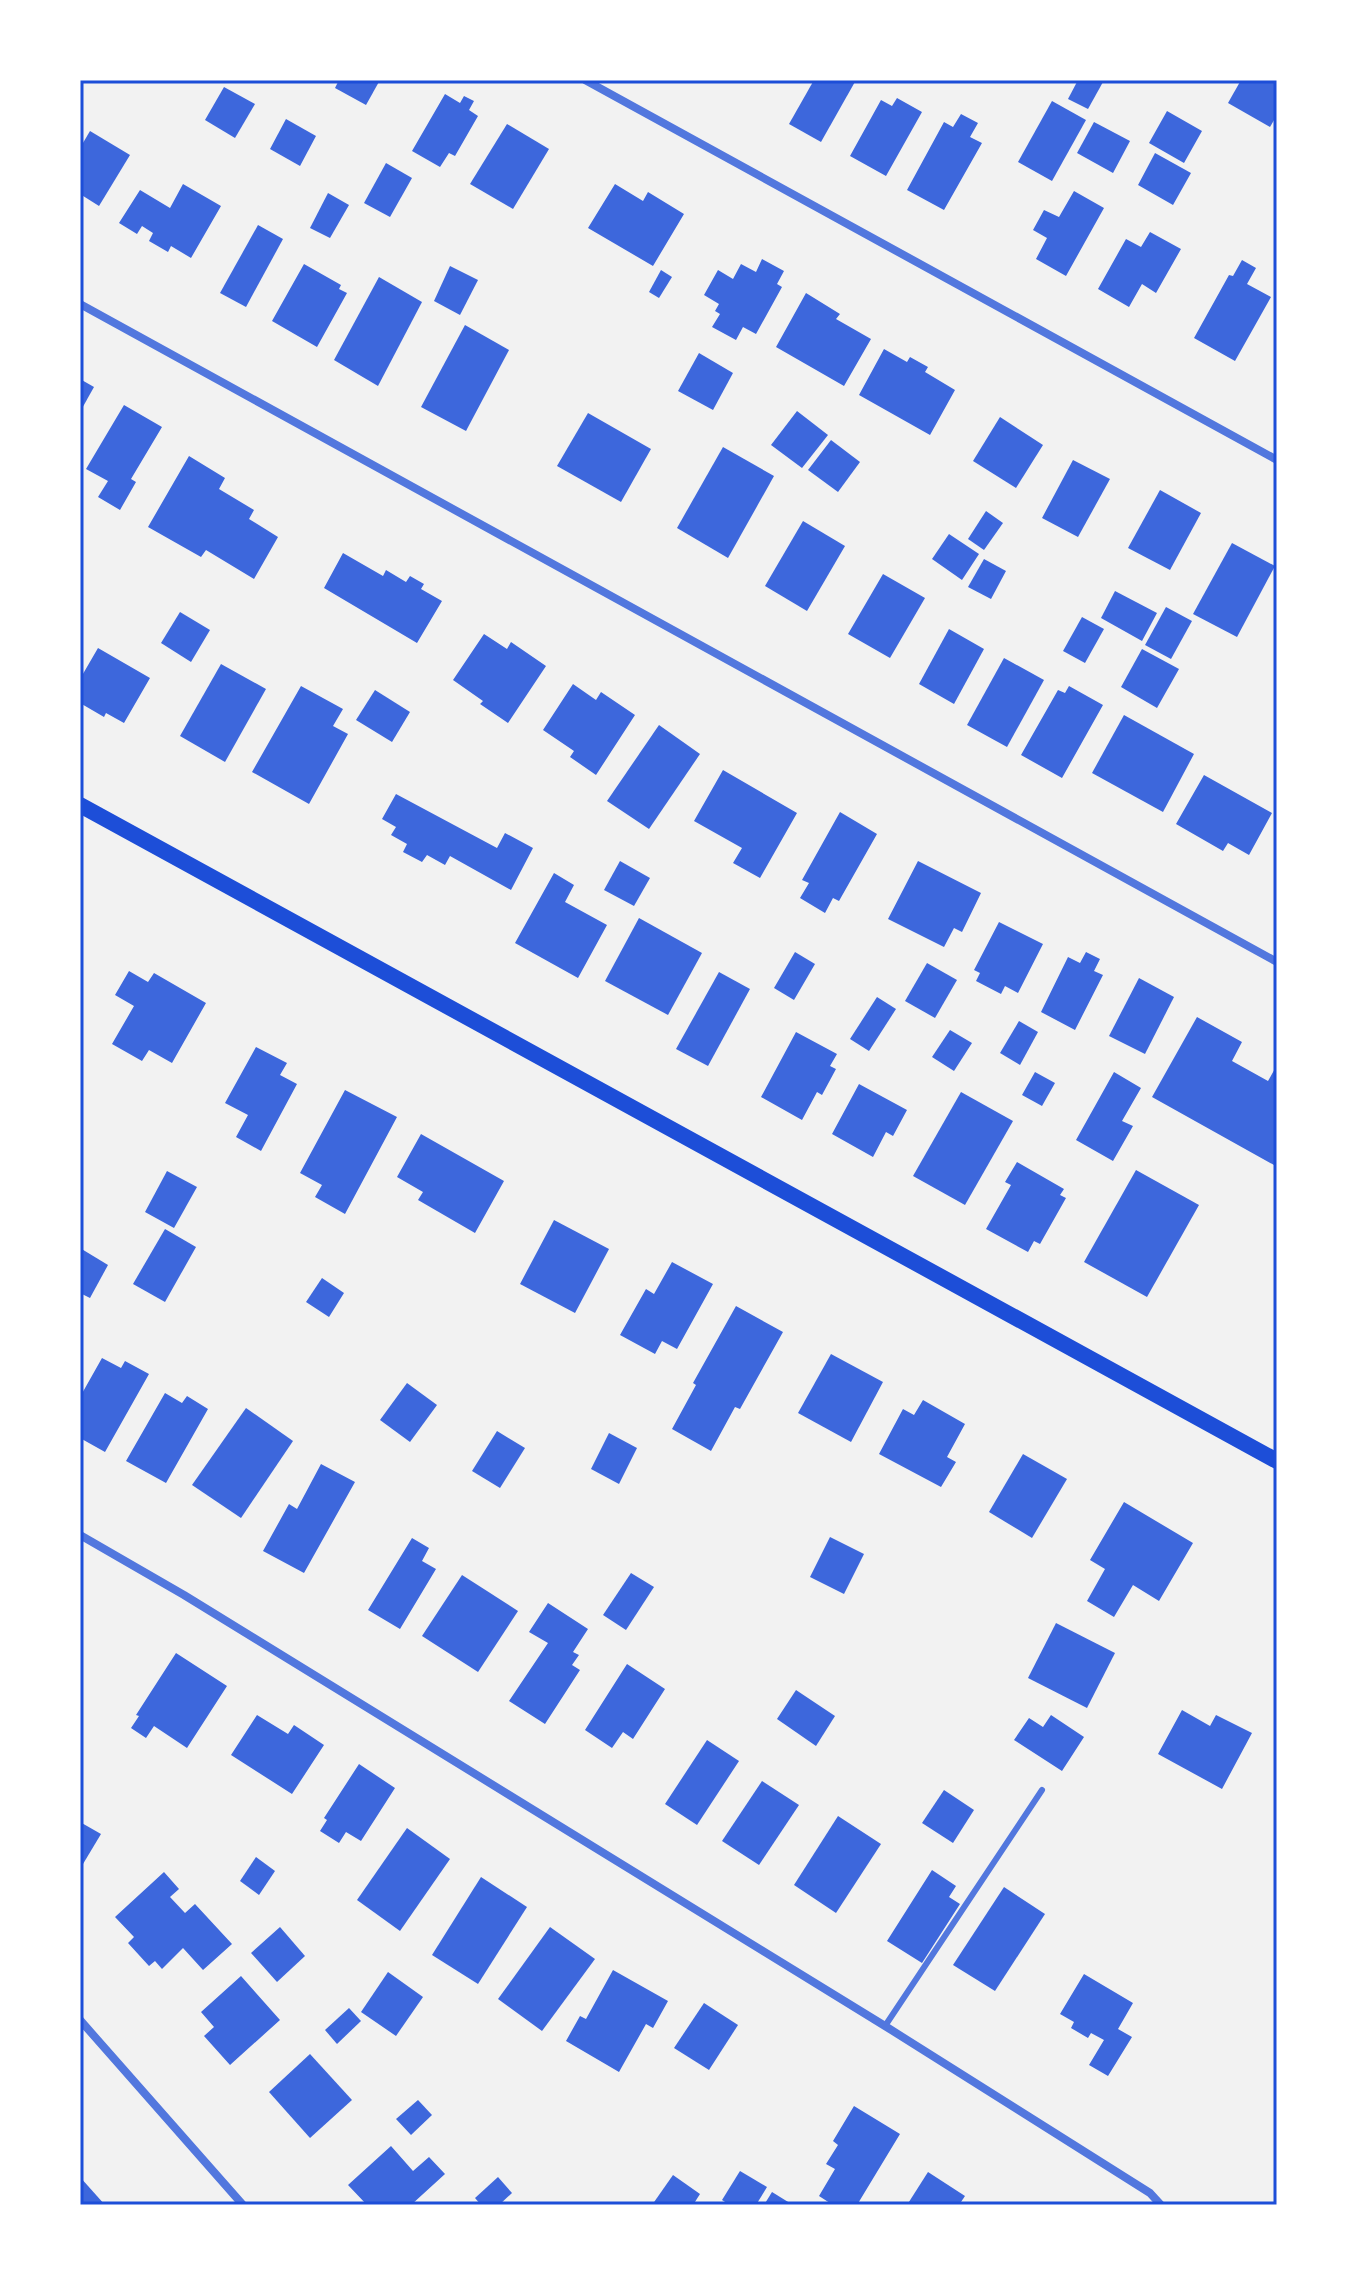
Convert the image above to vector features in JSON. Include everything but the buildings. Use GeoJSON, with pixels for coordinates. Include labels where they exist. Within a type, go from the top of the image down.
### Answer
{"type":"FeatureCollection","features":[{"type":"Feature","properties":{"kind":"main road"},"geometry":{"type":"LineString","coordinates":[[80,805],[1277,1461]]}},
{"type":"Feature","properties":{"kind":"street"},"geometry":{"type":"LineString","coordinates":[[585,80],[1277,460]]}},
{"type":"Feature","properties":{"kind":"street"},"geometry":{"type":"LineString","coordinates":[[80,304],[1277,962]]}},
{"type":"Feature","properties":{"kind":"street"},"geometry":{"type":"LineString","coordinates":[[80,1535],[184,1595],[885,2026],[1150,2193],[1161,2205]]}},
{"type":"Feature","properties":{"kind":"street"},"geometry":{"type":"LineString","coordinates":[[80,2020],[243,2205]]}},
{"type":"Feature","properties":{"kind":"lane"},"geometry":{"type":"LineString","coordinates":[[885,2026],[1042,1790]]}}]}
